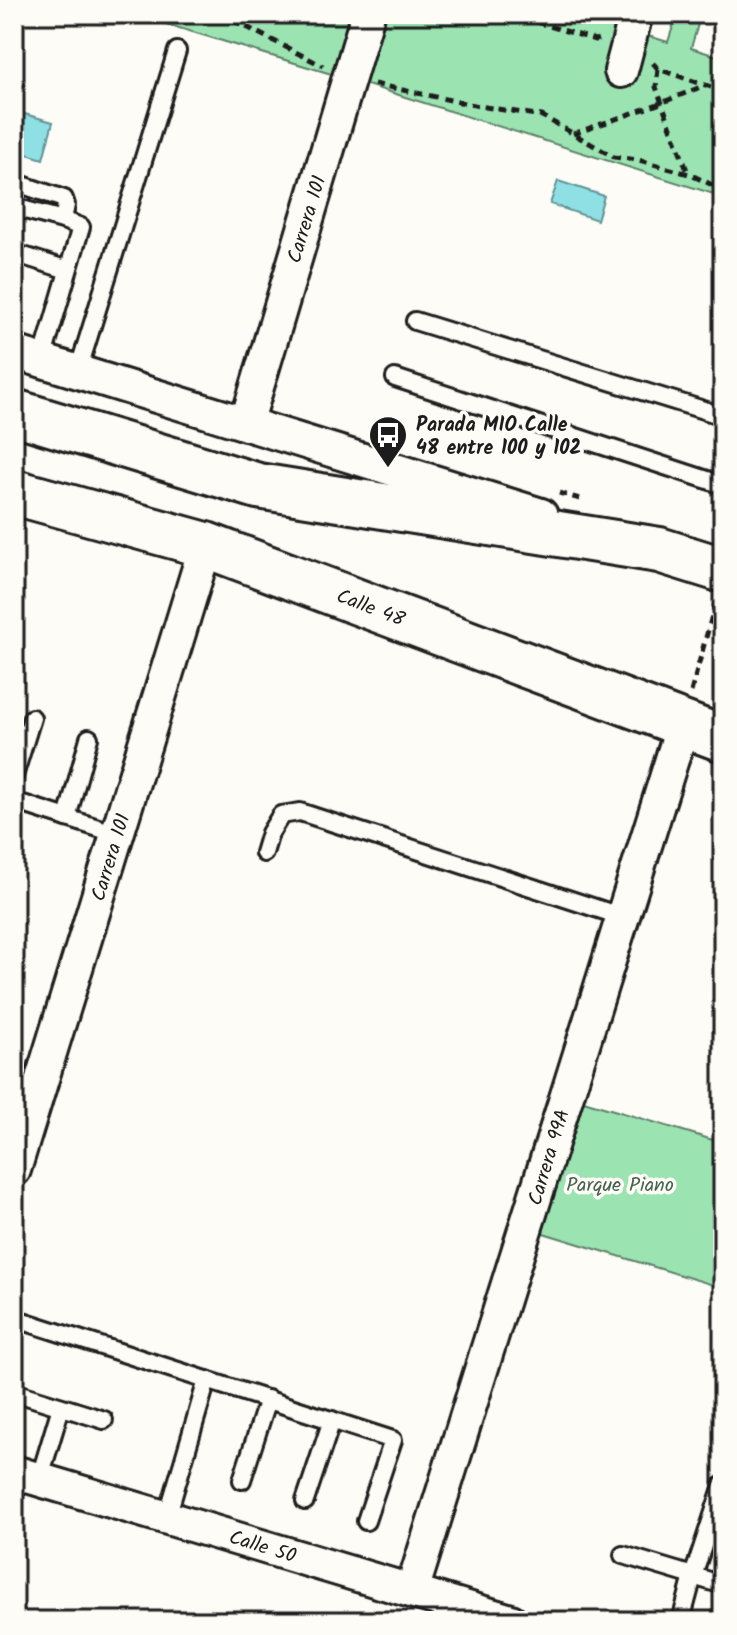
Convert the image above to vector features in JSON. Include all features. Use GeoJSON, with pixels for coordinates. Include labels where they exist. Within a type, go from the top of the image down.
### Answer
{"type":"FeatureCollection","features":[{"type":"Feature","properties":{"kind":"main road"},"geometry":{"type":"LineString","coordinates":[[14,412],[258,486],[659,550],[721,580]]}},
{"type":"Feature","properties":{"kind":"main road","name":"Calle 48"},"geometry":{"type":"LineString","coordinates":[[14,492],[206,545],[723,739]]}},
{"type":"Feature","properties":{"kind":"street","name":"Carrera 101"},"geometry":{"type":"LineString","coordinates":[[246,424],[368,14]]}},
{"type":"Feature","properties":{"kind":"street"},"geometry":{"type":"LineString","coordinates":[[621,71],[634,22]]}},
{"type":"Feature","properties":{"kind":"street"},"geometry":{"type":"LineString","coordinates":[[28,356],[659,550]]}},
{"type":"Feature","properties":{"kind":"street","name":"Carrera 101"},"geometry":{"type":"LineString","coordinates":[[14,1170],[206,545]]}},
{"type":"Feature","properties":{"kind":"street","name":"Carrera 99A"},"geometry":{"type":"LineString","coordinates":[[412,1591],[683,724]]}},
{"type":"Feature","properties":{"kind":"street","name":"Calle 50"},"geometry":{"type":"LineString","coordinates":[[26,1476],[511,1621]]}},
{"type":"Feature","properties":{"kind":"lane"},"geometry":{"type":"LineString","coordinates":[[78,371],[177,51]]}},
{"type":"Feature","properties":{"kind":"lane"},"geometry":{"type":"LineString","coordinates":[[14,182],[64,199],[63,220]]}},
{"type":"Feature","properties":{"kind":"lane"},"geometry":{"type":"LineString","coordinates":[[14,207],[81,227],[68,270],[28,356]]}},
{"type":"Feature","properties":{"kind":"lane"},"geometry":{"type":"LineString","coordinates":[[14,253],[68,270]]}},
{"type":"Feature","properties":{"kind":"lane"},"geometry":{"type":"LineString","coordinates":[[415,321],[723,416]]}},
{"type":"Feature","properties":{"kind":"lane"},"geometry":{"type":"LineString","coordinates":[[395,378],[723,485]]}},
{"type":"Feature","properties":{"kind":"lane"},"geometry":{"type":"LineString","coordinates":[[14,776],[32,718]]}},
{"type":"Feature","properties":{"kind":"lane"},"geometry":{"type":"LineString","coordinates":[[67,818],[89,738]]}},
{"type":"Feature","properties":{"kind":"lane"},"geometry":{"type":"LineString","coordinates":[[14,801],[117,834]]}},
{"type":"Feature","properties":{"kind":"lane"},"geometry":{"type":"LineString","coordinates":[[264,853],[270,833],[281,815],[300,812],[623,917]]}},
{"type":"Feature","properties":{"kind":"lane"},"geometry":{"type":"LineString","coordinates":[[20,1320],[393,1440],[366,1521]]}},
{"type":"Feature","properties":{"kind":"lane"},"geometry":{"type":"LineString","coordinates":[[167,1517],[207,1380]]}},
{"type":"Feature","properties":{"kind":"lane"},"geometry":{"type":"LineString","coordinates":[[14,1392],[104,1420]]}},
{"type":"Feature","properties":{"kind":"lane"},"geometry":{"type":"LineString","coordinates":[[242,1480],[268,1399]]}},
{"type":"Feature","properties":{"kind":"lane"},"geometry":{"type":"LineString","coordinates":[[26,1476],[61,1407]]}},
{"type":"Feature","properties":{"kind":"lane"},"geometry":{"type":"LineString","coordinates":[[305,1501],[332,1420]]}},
{"type":"Feature","properties":{"kind":"lane"},"geometry":{"type":"LineString","coordinates":[[681,1621],[693,1576],[718,1517],[723,1485]]}},
{"type":"Feature","properties":{"kind":"lane"},"geometry":{"type":"LineString","coordinates":[[623,1555],[723,1585]]}},
{"type":"Feature","properties":{"kind":"path"},"geometry":{"type":"LineString","coordinates":[[221,14],[348,79],[542,116],[614,157],[639,160],[689,174],[723,190]]}},
{"type":"Feature","properties":{"kind":"path"},"geometry":{"type":"LineString","coordinates":[[510,14],[595,40],[634,22],[658,69],[656,87],[689,174]]}},
{"type":"Feature","properties":{"kind":"path"},"geometry":{"type":"LineString","coordinates":[[658,69],[723,91]]}},
{"type":"Feature","properties":{"kind":"path"},"geometry":{"type":"LineString","coordinates":[[572,134],[704,85]]}},
{"type":"Feature","properties":{"kind":"path"},"geometry":{"type":"LineString","coordinates":[[683,724],[721,580]]}},
{"type":"Feature","properties":{"kind":"green space"},"geometry":{"type":"Polygon","coordinates":[[[133,14],[575,14],[668,42],[677,14],[701,14],[691,48],[723,58],[723,197],[348,79],[133,14]]]}},
{"type":"Feature","properties":{"kind":"green space","name":"Parque Piano"},"geometry":{"type":"Polygon","coordinates":[[[567,1096],[723,1143],[723,1288],[527,1228],[567,1096]]]}},
{"type":"Feature","properties":{"kind":"water"},"geometry":{"type":"Polygon","coordinates":[[[14,111],[53,122],[43,159],[14,150],[14,111]]]}},
{"type":"Feature","properties":{"kind":"water"},"geometry":{"type":"Polygon","coordinates":[[[558,181],[604,196],[597,220],[550,204],[558,181]]]}},
{"type":"Feature","properties":{"kind":"place","name":"Parada MIO Calle 48 entre 100 y 102"},"geometry":{"type":"Point","coordinates":[388,469]}}]}
